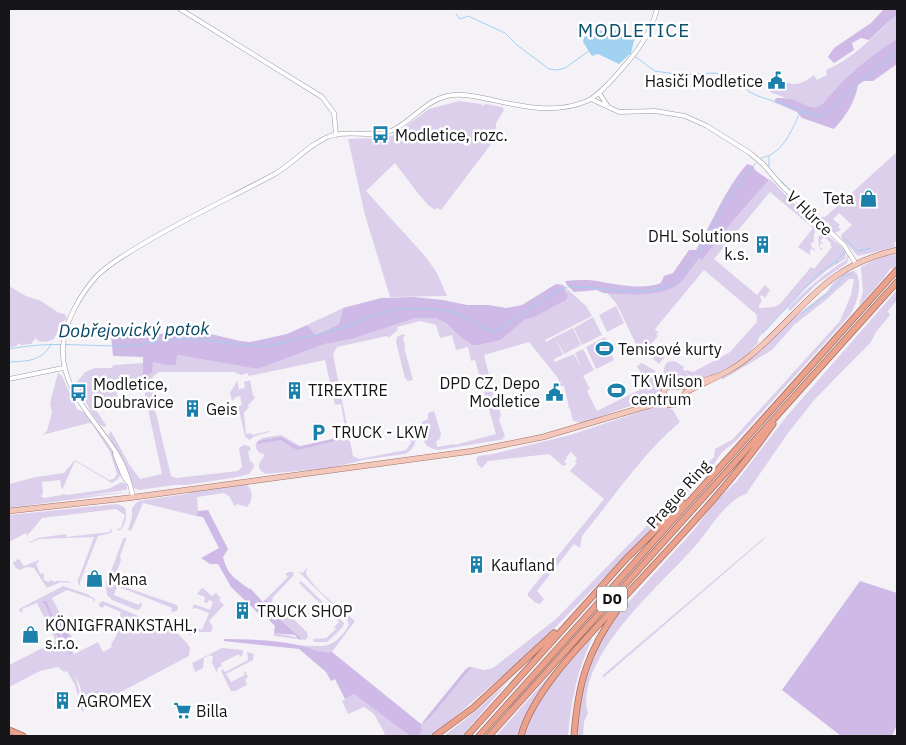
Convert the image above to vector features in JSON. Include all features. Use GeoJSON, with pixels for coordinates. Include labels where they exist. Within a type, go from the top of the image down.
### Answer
{"type":"FeatureCollection","features":[{"type":"Feature","properties":{"kind":"highway","name":"Prague Ring"},"geometry":{"type":"LineString","coordinates":[[480,736],[897,270]]}},
{"type":"Feature","properties":{"kind":"highway","name":"Prague Ring"},"geometry":{"type":"LineString","coordinates":[[489,736],[897,282]]}},
{"type":"Feature","properties":{"kind":"highway"},"geometry":{"type":"LineString","coordinates":[[521,736],[533,707],[551,681],[752,453],[790,401]]}},
{"type":"Feature","properties":{"kind":"highway","name":"D0"},"geometry":{"type":"LineString","coordinates":[[592,596],[645,540],[714,474]]}},
{"type":"Feature","properties":{"kind":"highway"},"geometry":{"type":"LineString","coordinates":[[574,736],[577,699],[588,660],[599,637],[638,582]]}},
{"type":"Feature","properties":{"kind":"highway"},"geometry":{"type":"LineString","coordinates":[[468,736],[592,596]]}},
{"type":"Feature","properties":{"kind":"highway"},"geometry":{"type":"LineString","coordinates":[[435,736],[493,690],[592,596]]}},
{"type":"Feature","properties":{"kind":"highway"},"geometry":{"type":"LineString","coordinates":[[10,730],[23,736]]}},
{"type":"Feature","properties":{"kind":"main road"},"geometry":{"type":"LineString","coordinates":[[662,395],[664,401],[669,405],[675,405],[680,402],[682,396],[688,391],[733,368],[752,355],[815,292],[837,275],[856,264],[896,250]]}},
{"type":"Feature","properties":{"kind":"main road"},"geometry":{"type":"LineString","coordinates":[[624,413],[662,395],[667,387],[687,387],[718,376]]}},
{"type":"Feature","properties":{"kind":"main road"},"geometry":{"type":"LineString","coordinates":[[677,387],[680,389],[682,396]]}},
{"type":"Feature","properties":{"kind":"main road"},"geometry":{"type":"LineString","coordinates":[[9,512],[473,451],[543,437],[664,401]]}},
{"type":"Feature","properties":{"kind":"street"},"geometry":{"type":"LineString","coordinates":[[180,9],[322,97],[334,113],[336,134]]}},
{"type":"Feature","properties":{"kind":"street"},"geometry":{"type":"LineString","coordinates":[[133,497],[123,465],[72,389],[64,368],[63,343],[66,329],[73,312],[96,278],[113,263],[150,240],[277,173],[322,140],[336,134],[383,133],[393,130],[425,107],[441,98],[450,96],[468,95],[536,109],[576,105],[591,99],[599,93],[634,55],[650,30],[657,9]]}},
{"type":"Feature","properties":{"kind":"street"},"geometry":{"type":"LineString","coordinates":[[599,93],[608,107]]}},
{"type":"Feature","properties":{"kind":"street","name":"V Hůrce"},"geometry":{"type":"LineString","coordinates":[[591,99],[619,112],[655,111],[684,116],[707,126],[750,153],[762,164],[781,186],[844,245],[856,264]]}},
{"type":"Feature","properties":{"kind":"street"},"geometry":{"type":"LineString","coordinates":[[9,379],[64,368]]}},
{"type":"Feature","properties":{"kind":"shaded area"},"geometry":{"type":"Polygon","coordinates":[[[884,9],[897,9],[897,14],[869,40],[861,38],[852,43],[854,50],[834,63],[828,57],[834,48],[871,23],[884,9]]]}},
{"type":"Feature","properties":{"kind":"shaded area"},"geometry":{"type":"Polygon","coordinates":[[[897,14],[897,39],[850,74],[822,105],[810,107],[770,92],[772,83],[778,88],[785,81],[796,84],[814,75],[817,80],[827,75],[826,70],[855,53],[897,14]]]}},
{"type":"Feature","properties":{"kind":"shaded area"},"geometry":{"type":"Polygon","coordinates":[[[897,39],[897,64],[873,81],[864,81],[858,85],[855,97],[849,108],[834,129],[802,118],[797,112],[774,102],[776,98],[786,98],[811,107],[819,106],[853,71],[897,39]]]}},
{"type":"Feature","properties":{"kind":"shaded area"},"geometry":{"type":"Polygon","coordinates":[[[459,101],[482,104],[481,106],[486,104],[502,107],[504,110],[496,123],[495,139],[441,210],[437,208],[435,210],[428,205],[395,163],[366,191],[425,256],[437,273],[447,296],[390,297],[365,215],[348,139],[392,136],[429,109],[459,101]]]}},
{"type":"Feature","properties":{"kind":"shaded area"},"geometry":{"type":"Polygon","coordinates":[[[897,152],[897,241],[894,242],[895,247],[858,256],[842,239],[841,235],[852,225],[839,213],[833,219],[840,225],[838,227],[841,230],[835,233],[827,227],[830,221],[825,224],[803,204],[806,202],[822,217],[825,217],[897,152]]]}},
{"type":"Feature","properties":{"kind":"shaded area"},"geometry":{"type":"Polygon","coordinates":[[[747,164],[753,166],[755,170],[769,180],[702,260],[699,258],[680,283],[663,291],[643,294],[603,293],[597,290],[574,292],[567,285],[565,281],[579,280],[593,280],[639,287],[661,283],[664,276],[673,273],[689,250],[696,250],[726,195],[747,164]]]}},
{"type":"Feature","properties":{"kind":"shaded area"},"geometry":{"type":"Polygon","coordinates":[[[770,179],[811,221],[809,224],[812,222],[816,228],[814,242],[811,243],[815,251],[810,250],[810,255],[798,247],[813,228],[770,192],[714,259],[757,295],[765,285],[770,290],[765,298],[762,295],[760,297],[762,301],[759,308],[774,307],[780,304],[811,267],[814,269],[832,247],[831,243],[824,237],[820,241],[823,243],[820,244],[820,248],[823,248],[820,250],[818,238],[820,235],[825,234],[841,246],[846,253],[845,259],[827,270],[806,288],[760,336],[758,343],[743,357],[726,369],[704,380],[682,385],[673,384],[664,375],[667,362],[675,361],[684,367],[685,371],[693,372],[697,370],[730,352],[756,323],[756,314],[704,270],[655,329],[660,334],[656,334],[658,336],[652,343],[663,352],[666,350],[668,352],[659,364],[637,346],[616,303],[607,293],[651,293],[679,283],[699,257],[702,259],[770,179]]]}},
{"type":"Feature","properties":{"kind":"shaded area"},"geometry":{"type":"Polygon","coordinates":[[[848,254],[847,263],[817,284],[790,311],[788,308],[808,288],[846,260],[848,254]]]}},
{"type":"Feature","properties":{"kind":"shaded area"},"geometry":{"type":"Polygon","coordinates":[[[897,254],[897,264],[893,269],[891,268],[859,306],[863,291],[862,266],[884,256],[897,254]]]}},
{"type":"Feature","properties":{"kind":"shaded area"},"geometry":{"type":"Polygon","coordinates":[[[854,271],[857,274],[859,290],[855,306],[850,315],[736,441],[722,452],[714,464],[691,489],[538,645],[441,729],[430,736],[418,736],[422,731],[421,724],[430,718],[472,667],[484,670],[493,668],[556,619],[714,457],[715,449],[733,439],[840,321],[851,295],[854,279],[849,279],[794,325],[772,350],[722,380],[722,377],[749,360],[792,319],[828,291],[839,278],[846,273],[854,271]]]}},
{"type":"Feature","properties":{"kind":"shaded area"},"geometry":{"type":"Polygon","coordinates":[[[556,284],[563,285],[568,296],[566,300],[532,318],[524,320],[501,340],[479,345],[472,345],[446,323],[435,318],[416,318],[352,339],[325,344],[258,369],[177,355],[176,365],[153,362],[152,372],[143,380],[143,357],[113,356],[111,335],[133,332],[161,334],[190,329],[250,342],[287,334],[307,325],[315,335],[339,324],[343,308],[381,298],[414,297],[467,305],[488,305],[506,308],[522,305],[556,284]]]}},
{"type":"Feature","properties":{"kind":"shaded area"},"geometry":{"type":"Polygon","coordinates":[[[563,285],[586,306],[592,316],[545,340],[546,342],[555,337],[563,355],[554,359],[555,362],[574,354],[583,371],[575,353],[583,349],[594,370],[583,376],[590,389],[587,391],[597,411],[647,386],[637,366],[642,363],[654,370],[659,376],[656,377],[657,379],[659,378],[663,388],[659,396],[582,423],[574,421],[590,417],[573,421],[570,409],[567,407],[569,407],[564,386],[560,386],[558,378],[529,342],[484,355],[494,394],[492,395],[495,407],[499,408],[501,416],[499,420],[505,436],[502,438],[505,439],[439,450],[430,448],[424,442],[419,426],[428,419],[428,413],[434,411],[441,434],[439,440],[436,441],[437,447],[455,445],[496,434],[475,360],[471,361],[468,347],[456,350],[452,335],[440,338],[436,325],[420,321],[397,327],[398,330],[388,338],[387,336],[337,347],[333,354],[353,456],[359,459],[406,450],[411,443],[409,434],[411,430],[415,433],[416,440],[413,448],[405,454],[368,459],[330,468],[266,474],[260,470],[259,465],[264,454],[257,450],[256,443],[262,438],[281,435],[300,446],[341,437],[346,433],[341,404],[335,405],[325,360],[249,376],[247,373],[241,375],[234,372],[159,372],[153,376],[153,394],[171,476],[176,478],[238,471],[242,467],[239,448],[244,445],[249,446],[251,449],[248,452],[254,467],[249,474],[237,477],[139,490],[134,488],[108,435],[111,431],[129,464],[140,479],[162,474],[142,381],[115,386],[118,399],[116,401],[103,404],[99,394],[94,395],[96,404],[94,407],[106,425],[105,427],[100,425],[92,414],[76,383],[85,372],[95,368],[112,368],[113,365],[143,363],[144,380],[153,362],[166,365],[177,355],[258,369],[325,344],[352,339],[416,318],[435,318],[446,323],[472,345],[479,345],[501,340],[524,320],[532,318],[567,292],[563,285]]]}},
{"type":"Feature","properties":{"kind":"shaded area"},"geometry":{"type":"Polygon","coordinates":[[[9,286],[26,296],[41,301],[59,313],[65,314],[67,319],[62,322],[54,339],[46,342],[38,341],[36,338],[31,344],[21,345],[19,343],[9,348],[9,286]]]}},
{"type":"Feature","properties":{"kind":"shaded area"},"geometry":{"type":"Polygon","coordinates":[[[897,290],[897,300],[888,311],[890,315],[876,332],[871,342],[815,399],[788,433],[746,494],[724,509],[696,545],[616,632],[605,648],[591,676],[586,696],[588,713],[584,722],[583,736],[575,736],[580,696],[594,650],[614,618],[693,531],[716,501],[736,482],[786,417],[897,290]]]}},
{"type":"Feature","properties":{"kind":"shaded area"},"geometry":{"type":"Polygon","coordinates":[[[616,306],[624,323],[607,332],[599,315],[616,306]]]}},
{"type":"Feature","properties":{"kind":"shaded area"},"geometry":{"type":"Polygon","coordinates":[[[343,308],[339,324],[314,335],[307,325],[343,308]]]}},
{"type":"Feature","properties":{"kind":"shaded area"},"geometry":{"type":"Polygon","coordinates":[[[593,317],[602,335],[582,345],[574,328],[593,317]]]}},
{"type":"Feature","properties":{"kind":"shaded area"},"geometry":{"type":"Polygon","coordinates":[[[573,328],[581,345],[564,354],[555,337],[573,328]]]}},
{"type":"Feature","properties":{"kind":"shaded area"},"geometry":{"type":"Polygon","coordinates":[[[403,334],[406,336],[403,337],[404,347],[413,380],[408,381],[405,378],[396,342],[397,337],[403,334]]]}},
{"type":"Feature","properties":{"kind":"shaded area"},"geometry":{"type":"Polygon","coordinates":[[[605,337],[614,360],[596,369],[586,347],[605,337]]]}},
{"type":"Feature","properties":{"kind":"shaded area"},"geometry":{"type":"Polygon","coordinates":[[[58,373],[62,376],[77,409],[87,414],[106,441],[114,454],[121,473],[118,479],[112,483],[75,461],[62,490],[60,480],[42,482],[43,494],[41,496],[44,498],[108,489],[122,482],[127,485],[127,489],[125,491],[78,497],[124,492],[121,493],[9,508],[9,484],[36,477],[64,473],[75,460],[109,480],[114,479],[117,474],[110,452],[92,424],[89,423],[42,435],[47,431],[52,412],[50,403],[58,373]]]}},
{"type":"Feature","properties":{"kind":"shaded area"},"geometry":{"type":"Polygon","coordinates":[[[250,380],[255,398],[248,405],[249,407],[244,413],[246,434],[251,433],[252,435],[269,432],[249,440],[245,436],[238,406],[242,405],[240,396],[232,401],[230,393],[237,381],[239,389],[245,388],[244,382],[250,380]]]}},
{"type":"Feature","properties":{"kind":"shaded area"},"geometry":{"type":"Polygon","coordinates":[[[663,404],[673,410],[680,422],[666,434],[629,476],[582,536],[580,548],[574,544],[537,591],[544,599],[540,604],[536,603],[528,596],[528,593],[604,499],[570,471],[577,463],[575,461],[577,458],[571,452],[564,462],[567,464],[563,466],[549,454],[488,461],[482,468],[478,465],[476,458],[570,435],[663,404]]]}},
{"type":"Feature","properties":{"kind":"shaded area"},"geometry":{"type":"Polygon","coordinates":[[[281,437],[299,447],[337,438],[338,440],[298,450],[281,440],[257,444],[258,441],[281,437]]]}},
{"type":"Feature","properties":{"kind":"shaded area"},"geometry":{"type":"Polygon","coordinates":[[[246,484],[252,496],[247,507],[236,504],[235,507],[229,496],[224,493],[197,497],[198,511],[196,516],[143,503],[131,531],[128,530],[132,517],[132,508],[138,501],[246,484]]]}},
{"type":"Feature","properties":{"kind":"shaded area"},"geometry":{"type":"Polygon","coordinates":[[[117,504],[124,507],[126,513],[126,520],[123,526],[119,531],[117,529],[121,528],[125,515],[116,509],[42,518],[27,536],[26,533],[9,542],[9,515],[117,504]]]}},
{"type":"Feature","properties":{"kind":"shaded area"},"geometry":{"type":"Polygon","coordinates":[[[208,510],[228,549],[223,557],[229,572],[239,582],[250,588],[263,602],[266,599],[269,602],[270,610],[301,638],[300,640],[295,635],[274,633],[275,626],[261,612],[259,614],[231,587],[218,564],[210,564],[201,558],[219,548],[203,517],[196,516],[198,511],[208,510]]]}},
{"type":"Feature","properties":{"kind":"shaded area"},"geometry":{"type":"Polygon","coordinates":[[[110,529],[112,530],[111,533],[98,536],[80,586],[78,580],[94,537],[39,539],[30,543],[28,538],[30,542],[38,538],[66,534],[66,537],[110,532],[110,529]]]}},
{"type":"Feature","properties":{"kind":"shaded area"},"geometry":{"type":"Polygon","coordinates":[[[766,536],[763,540],[603,678],[603,675],[766,536]]]}},
{"type":"Feature","properties":{"kind":"shaded area"},"geometry":{"type":"Polygon","coordinates":[[[127,537],[113,583],[177,605],[177,611],[171,612],[172,608],[117,586],[114,595],[139,605],[140,602],[142,605],[140,609],[137,610],[112,600],[107,595],[106,584],[123,539],[127,537]]]}},
{"type":"Feature","properties":{"kind":"shaded area"},"geometry":{"type":"Polygon","coordinates":[[[19,559],[24,566],[39,560],[36,563],[40,574],[44,573],[44,580],[73,583],[61,582],[47,588],[34,568],[27,567],[19,570],[16,568],[13,563],[19,559]]]}},
{"type":"Feature","properties":{"kind":"shaded area"},"geometry":{"type":"Polygon","coordinates":[[[307,567],[306,574],[316,587],[355,621],[332,652],[323,653],[300,645],[328,645],[339,639],[349,625],[347,619],[298,571],[303,573],[307,567]]]}},
{"type":"Feature","properties":{"kind":"shaded area"},"geometry":{"type":"Polygon","coordinates":[[[293,572],[294,575],[273,597],[272,601],[307,632],[308,637],[305,640],[274,636],[274,633],[276,633],[301,638],[270,609],[269,602],[266,599],[288,577],[285,574],[293,572]]]}},
{"type":"Feature","properties":{"kind":"shaded area"},"geometry":{"type":"Polygon","coordinates":[[[301,581],[344,623],[343,627],[327,642],[314,642],[313,639],[326,638],[336,629],[334,627],[339,622],[299,583],[301,581]]]}},
{"type":"Feature","properties":{"kind":"shaded area"},"geometry":{"type":"Polygon","coordinates":[[[860,581],[897,593],[897,725],[892,736],[841,736],[782,690],[860,581]]]}},
{"type":"Feature","properties":{"kind":"shaded area"},"geometry":{"type":"Polygon","coordinates":[[[63,586],[87,594],[95,599],[93,603],[93,599],[67,590],[52,598],[72,637],[67,640],[74,654],[98,642],[103,652],[112,647],[111,644],[117,635],[115,630],[121,612],[104,605],[103,608],[99,606],[99,603],[103,601],[176,632],[190,648],[189,656],[96,705],[87,702],[76,677],[83,712],[76,701],[79,699],[75,685],[67,671],[64,672],[58,667],[40,671],[9,687],[9,665],[56,641],[37,603],[22,609],[23,612],[20,612],[19,609],[63,586]]]}},
{"type":"Feature","properties":{"kind":"shaded area"},"geometry":{"type":"Polygon","coordinates":[[[203,588],[212,596],[216,593],[224,605],[209,621],[213,627],[211,632],[199,632],[190,635],[182,628],[181,621],[184,619],[189,620],[185,621],[183,627],[194,631],[196,627],[202,630],[209,613],[196,608],[192,609],[194,604],[210,610],[213,602],[209,600],[207,603],[204,602],[205,597],[197,594],[203,588]]]}},
{"type":"Feature","properties":{"kind":"shaded area"},"geometry":{"type":"Polygon","coordinates":[[[42,601],[47,601],[63,643],[62,636],[64,631],[55,619],[60,616],[69,635],[66,640],[72,653],[70,655],[64,646],[65,651],[61,649],[54,624],[42,601]]]}},
{"type":"Feature","properties":{"kind":"shaded area"},"geometry":{"type":"Polygon","coordinates":[[[591,638],[576,686],[568,736],[523,736],[544,696],[561,672],[591,638]]]}},
{"type":"Feature","properties":{"kind":"shaded area"},"geometry":{"type":"Polygon","coordinates":[[[224,639],[280,642],[323,652],[332,652],[421,724],[422,731],[418,736],[410,736],[354,694],[345,699],[335,679],[331,681],[326,672],[299,649],[224,641],[224,639]]]}},
{"type":"Feature","properties":{"kind":"shaded area"},"geometry":{"type":"Polygon","coordinates":[[[222,648],[243,650],[243,654],[240,657],[239,654],[221,663],[222,666],[218,668],[217,673],[212,663],[213,657],[210,655],[204,658],[203,668],[195,672],[192,663],[222,648]]]}},
{"type":"Feature","properties":{"kind":"shaded area"},"geometry":{"type":"Polygon","coordinates":[[[573,649],[535,701],[519,736],[496,736],[573,649]]]}},
{"type":"Feature","properties":{"kind":"shaded area"},"geometry":{"type":"Polygon","coordinates":[[[247,652],[254,654],[253,660],[226,674],[231,682],[245,675],[245,671],[248,677],[245,679],[247,685],[231,691],[221,671],[223,669],[225,672],[248,660],[247,652]]]}},
{"type":"Feature","properties":{"kind":"shaded area"},"geometry":{"type":"Polygon","coordinates":[[[472,667],[430,718],[421,724],[465,670],[472,667]]]}},
{"type":"Feature","properties":{"kind":"shaded area"},"geometry":{"type":"Polygon","coordinates":[[[507,683],[462,736],[444,736],[471,715],[507,683]]]}},
{"type":"Feature","properties":{"kind":"shaded area"},"geometry":{"type":"Polygon","coordinates":[[[354,694],[410,736],[381,736],[385,734],[374,714],[364,707],[348,714],[342,701],[354,694]]]}},
{"type":"Feature","properties":{"kind":"water"},"geometry":{"type":"Polygon","coordinates":[[[595,31],[623,31],[635,37],[631,53],[619,64],[598,54],[592,56],[583,42],[584,37],[595,31]]]}},
{"type":"Feature","properties":{"kind":"waterway"},"geometry":{"type":"LineString","coordinates":[[456,14],[460,19],[468,16],[505,33],[517,45],[549,69],[565,68],[589,51]]}},
{"type":"Feature","properties":{"kind":"waterway","name":"Dobřejovický potok"},"geometry":{"type":"LineString","coordinates":[[761,158],[769,156],[781,147],[790,134],[800,113],[807,112],[823,117],[862,80],[897,51]]}},
{"type":"Feature","properties":{"kind":"waterway"},"geometry":{"type":"LineString","coordinates":[[630,53],[655,71],[682,75],[714,73],[726,75],[758,96],[807,112]]}},
{"type":"Feature","properties":{"kind":"waterway"},"geometry":{"type":"LineString","coordinates":[[769,156],[769,166]]}},
{"type":"Feature","properties":{"kind":"waterway","name":"Dobřejovický potok"},"geometry":{"type":"LineString","coordinates":[[569,287],[640,291],[664,288],[673,283],[692,262],[730,196],[756,163]]}},
{"type":"Feature","properties":{"kind":"waterway"},"geometry":{"type":"LineString","coordinates":[[781,181],[825,223]]}},
{"type":"Feature","properties":{"kind":"waterway"},"geometry":{"type":"LineString","coordinates":[[828,226],[834,231]]}},
{"type":"Feature","properties":{"kind":"waterway"},"geometry":{"type":"LineString","coordinates":[[843,238],[847,241]]}},
{"type":"Feature","properties":{"kind":"waterway"},"geometry":{"type":"LineString","coordinates":[[848,242],[858,251],[871,248]]}},
{"type":"Feature","properties":{"kind":"waterway"},"geometry":{"type":"LineString","coordinates":[[837,263],[836,261],[844,251]]}},
{"type":"Feature","properties":{"kind":"waterway"},"geometry":{"type":"LineString","coordinates":[[763,333],[817,275],[836,261]]}},
{"type":"Feature","properties":{"kind":"waterway"},"geometry":{"type":"LineString","coordinates":[[801,314],[830,292],[844,276],[852,274]]}},
{"type":"Feature","properties":{"kind":"waterway","name":"Dobřejovický potok"},"geometry":{"type":"LineString","coordinates":[[9,349],[37,345],[129,346],[184,339],[269,346],[338,329],[382,313],[403,309],[446,311],[462,315],[493,331],[557,291],[567,287]]}},
{"type":"Feature","properties":{"kind":"waterway"},"geometry":{"type":"LineString","coordinates":[[9,362],[27,361],[38,357],[51,344]]}},
{"type":"Feature","properties":{"kind":"place","name":"Hasiči Modletice"},"geometry":{"type":"Point","coordinates":[777,81]}},
{"type":"Feature","properties":{"kind":"place","name":"Modletice, rozc."},"geometry":{"type":"Point","coordinates":[381,135]}},
{"type":"Feature","properties":{"kind":"place","name":"Teta"},"geometry":{"type":"Point","coordinates":[868,198]}},
{"type":"Feature","properties":{"kind":"place","name":"DHL Solutions k.s."},"geometry":{"type":"Point","coordinates":[763,245]}},
{"type":"Feature","properties":{"kind":"place","name":"Tenisové kurty"},"geometry":{"type":"Point","coordinates":[604,349]}},
{"type":"Feature","properties":{"kind":"place","name":"TIREXTIRE"},"geometry":{"type":"Point","coordinates":[294,390]}},
{"type":"Feature","properties":{"kind":"place","name":"TK Wilson centrum"},"geometry":{"type":"Point","coordinates":[617,390]}},
{"type":"Feature","properties":{"kind":"place","name":"DPD CZ, Depo Modletice"},"geometry":{"type":"Point","coordinates":[554,392]}},
{"type":"Feature","properties":{"kind":"place","name":"Modletice, Doubravice"},"geometry":{"type":"Point","coordinates":[79,393]}},
{"type":"Feature","properties":{"kind":"place","name":"Geis"},"geometry":{"type":"Point","coordinates":[192,409]}},
{"type":"Feature","properties":{"kind":"place","name":"TRUCK - LKW"},"geometry":{"type":"Point","coordinates":[318,432]}},
{"type":"Feature","properties":{"kind":"place","name":"Kaufland"},"geometry":{"type":"Point","coordinates":[477,565]}},
{"type":"Feature","properties":{"kind":"place","name":"Mana"},"geometry":{"type":"Point","coordinates":[94,579]}},
{"type":"Feature","properties":{"kind":"place","name":"TRUCK SHOP"},"geometry":{"type":"Point","coordinates":[243,611]}},
{"type":"Feature","properties":{"kind":"place","name":"KÖNIGFRANKSTAHL, s.r.o."},"geometry":{"type":"Point","coordinates":[31,634]}},
{"type":"Feature","properties":{"kind":"place","name":"AGROMEX"},"geometry":{"type":"Point","coordinates":[63,701]}},
{"type":"Feature","properties":{"kind":"place","name":"Billa"},"geometry":{"type":"Point","coordinates":[182,711]}},
{"type":"Feature","properties":{"kind":"district","name":"MODLETICE"},"geometry":{"type":"Point","coordinates":[634,30]}}]}
